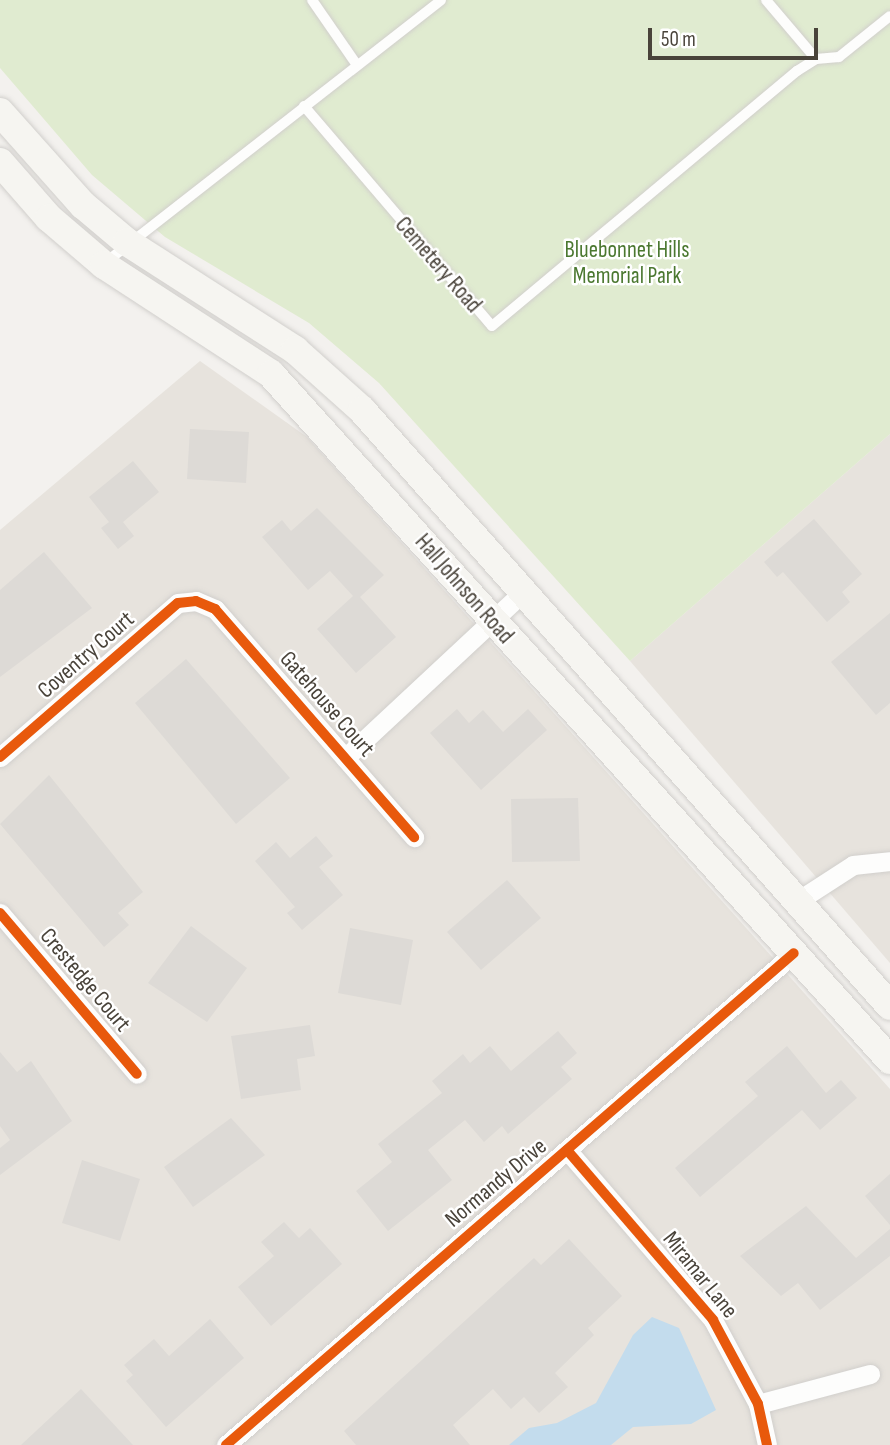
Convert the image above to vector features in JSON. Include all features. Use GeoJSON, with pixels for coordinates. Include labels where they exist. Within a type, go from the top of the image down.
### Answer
{"type":"FeatureCollection","features":[{"type":"Feature","properties":{"kind":"main road","name":"Hall Johnson Road"},"geometry":{"type":"LineString","coordinates":[[0,112],[83,205],[127,242],[295,350],[362,410],[890,1004]]}},
{"type":"Feature","properties":{"kind":"main road","name":"Hall Johnson Road"},"geometry":{"type":"LineString","coordinates":[[0,162],[49,218],[104,265],[271,374],[491,622],[890,1060]]}},
{"type":"Feature","properties":{"kind":"street"},"geometry":{"type":"LineString","coordinates":[[345,758],[523,592]]}},
{"type":"Feature","properties":{"kind":"street","name":"Coventry Court"},"geometry":{"type":"LineString","coordinates":[[0,757],[178,603],[205,602]]}},
{"type":"Feature","properties":{"kind":"street","name":"Gatehouse Court"},"geometry":{"type":"LineString","coordinates":[[205,602],[414,836]]}},
{"type":"Feature","properties":{"kind":"street"},"geometry":{"type":"LineString","coordinates":[[799,900],[853,865],[890,861]]}},
{"type":"Feature","properties":{"kind":"street","name":"Crestedge Court"},"geometry":{"type":"LineString","coordinates":[[0,913],[137,1074]]}},
{"type":"Feature","properties":{"kind":"street","name":"Normandy Drive"},"geometry":{"type":"LineString","coordinates":[[226,1445],[794,953]]}},
{"type":"Feature","properties":{"kind":"street","name":"Miramar Lane"},"geometry":{"type":"LineString","coordinates":[[567,1150],[713,1320],[758,1404],[767,1445]]}},
{"type":"Feature","properties":{"kind":"street"},"geometry":{"type":"LineString","coordinates":[[758,1404],[870,1374]]}},
{"type":"Feature","properties":{"kind":"lane"},"geometry":{"type":"LineString","coordinates":[[312,0],[357,65]]}},
{"type":"Feature","properties":{"kind":"lane"},"geometry":{"type":"LineString","coordinates":[[104,265],[127,242],[441,0]]}},
{"type":"Feature","properties":{"kind":"lane"},"geometry":{"type":"LineString","coordinates":[[766,0],[816,59]]}},
{"type":"Feature","properties":{"kind":"lane","name":"Cemetery Road"},"geometry":{"type":"LineString","coordinates":[[304,106],[492,326],[816,59],[839,57],[890,16]]}},
{"type":"Feature","properties":{"kind":"shaded area"},"geometry":{"type":"Polygon","coordinates":[[[200,361],[307,437],[890,1089],[890,1445],[0,1445],[0,530],[200,361]]]}},
{"type":"Feature","properties":{"kind":"shaded area"},"geometry":{"type":"Polygon","coordinates":[[[890,434],[890,963],[630,661],[890,434]]]}},
{"type":"Feature","properties":{"kind":"green space","name":"Bluebonnet Hills Memorial Park"},"geometry":{"type":"Polygon","coordinates":[[[0,0],[890,0],[890,434],[630,661],[379,383],[309,323],[165,237],[92,175],[0,68],[0,0]]]}},
{"type":"Feature","properties":{"kind":"water"},"geometry":{"type":"Polygon","coordinates":[[[652,1317],[679,1328],[716,1410],[691,1424],[633,1427],[611,1445],[509,1445],[529,1428],[557,1423],[596,1403],[633,1335],[652,1317]]]}},
{"type":"Feature","properties":{"kind":"building"},"geometry":{"type":"Polygon","coordinates":[[[190,429],[249,432],[246,483],[187,479],[190,429]]]}},
{"type":"Feature","properties":{"kind":"building"},"geometry":{"type":"Polygon","coordinates":[[[133,461],[159,492],[123,522],[134,536],[118,549],[101,528],[109,522],[89,497],[133,461]]]}},
{"type":"Feature","properties":{"kind":"building"},"geometry":{"type":"Polygon","coordinates":[[[317,508],[384,575],[360,597],[396,637],[356,673],[317,629],[353,596],[330,571],[308,590],[262,537],[282,520],[291,531],[317,508]]]}},
{"type":"Feature","properties":{"kind":"building"},"geometry":{"type":"Polygon","coordinates":[[[814,519],[862,574],[842,592],[850,602],[827,622],[783,572],[777,577],[764,562],[814,519]]]}},
{"type":"Feature","properties":{"kind":"building"},"geometry":{"type":"Polygon","coordinates":[[[44,552],[92,608],[0,677],[0,590],[44,552]]]}},
{"type":"Feature","properties":{"kind":"building"},"geometry":{"type":"Polygon","coordinates":[[[890,613],[890,703],[876,715],[831,662],[890,613]]]}},
{"type":"Feature","properties":{"kind":"building"},"geometry":{"type":"Polygon","coordinates":[[[186,659],[290,778],[236,824],[135,703],[186,659]]]}},
{"type":"Feature","properties":{"kind":"building"},"geometry":{"type":"Polygon","coordinates":[[[457,709],[469,723],[483,710],[503,732],[528,709],[547,730],[481,790],[430,733],[457,709]]]}},
{"type":"Feature","properties":{"kind":"building"},"geometry":{"type":"Polygon","coordinates":[[[49,775],[143,892],[118,913],[129,925],[104,947],[0,824],[49,775]]]}},
{"type":"Feature","properties":{"kind":"building"},"geometry":{"type":"Polygon","coordinates":[[[578,798],[580,861],[512,862],[511,799],[578,798]]]}},
{"type":"Feature","properties":{"kind":"building"},"geometry":{"type":"Polygon","coordinates":[[[316,836],[333,856],[319,867],[343,895],[302,930],[287,913],[295,907],[255,861],[276,842],[290,858],[316,836]]]}},
{"type":"Feature","properties":{"kind":"building"},"geometry":{"type":"Polygon","coordinates":[[[507,880],[541,918],[481,970],[447,932],[507,880]]]}},
{"type":"Feature","properties":{"kind":"building"},"geometry":{"type":"Polygon","coordinates":[[[191,926],[247,968],[207,1022],[148,983],[191,926]]]}},
{"type":"Feature","properties":{"kind":"building"},"geometry":{"type":"Polygon","coordinates":[[[350,928],[413,940],[401,1005],[338,993],[350,928]]]}},
{"type":"Feature","properties":{"kind":"building"},"geometry":{"type":"Polygon","coordinates":[[[310,1025],[315,1056],[297,1059],[301,1090],[241,1099],[231,1036],[310,1025]]]}},
{"type":"Feature","properties":{"kind":"building"},"geometry":{"type":"Polygon","coordinates":[[[558,1031],[577,1053],[561,1067],[572,1079],[508,1134],[502,1126],[484,1142],[465,1120],[428,1150],[452,1180],[388,1231],[356,1191],[392,1162],[378,1144],[442,1093],[432,1081],[463,1054],[470,1063],[490,1046],[511,1071],[558,1031]]]}},
{"type":"Feature","properties":{"kind":"building"},"geometry":{"type":"Polygon","coordinates":[[[787,1046],[826,1093],[841,1080],[857,1098],[820,1130],[802,1110],[700,1197],[675,1168],[758,1096],[745,1082],[787,1046]]]}},
{"type":"Feature","properties":{"kind":"building"},"geometry":{"type":"Polygon","coordinates":[[[0,1052],[17,1072],[31,1061],[72,1121],[0,1175],[0,1148],[10,1140],[0,1126],[0,1052]]]}},
{"type":"Feature","properties":{"kind":"building"},"geometry":{"type":"Polygon","coordinates":[[[231,1118],[265,1155],[193,1207],[164,1167],[231,1118]]]}},
{"type":"Feature","properties":{"kind":"building"},"geometry":{"type":"Polygon","coordinates":[[[82,1160],[140,1179],[120,1241],[62,1223],[82,1160]]]}},
{"type":"Feature","properties":{"kind":"building"},"geometry":{"type":"Polygon","coordinates":[[[890,1174],[890,1225],[865,1196],[890,1174]]]}},
{"type":"Feature","properties":{"kind":"building"},"geometry":{"type":"Polygon","coordinates":[[[806,1206],[856,1258],[890,1229],[890,1256],[820,1310],[798,1283],[781,1296],[740,1256],[806,1206]]]}},
{"type":"Feature","properties":{"kind":"building"},"geometry":{"type":"Polygon","coordinates":[[[284,1222],[299,1238],[310,1228],[342,1264],[271,1326],[238,1287],[274,1256],[261,1242],[284,1222]]]}},
{"type":"Feature","properties":{"kind":"building"},"geometry":{"type":"Polygon","coordinates":[[[569,1239],[622,1296],[588,1328],[594,1335],[555,1373],[568,1387],[539,1413],[524,1397],[511,1409],[493,1389],[453,1425],[470,1445],[356,1445],[344,1431],[534,1258],[541,1265],[569,1239]]]}},
{"type":"Feature","properties":{"kind":"building"},"geometry":{"type":"Polygon","coordinates":[[[210,1319],[244,1358],[166,1427],[126,1381],[133,1375],[124,1365],[154,1339],[169,1356],[210,1319]]]}},
{"type":"Feature","properties":{"kind":"building"},"geometry":{"type":"Polygon","coordinates":[[[81,1389],[133,1445],[21,1445],[81,1389]]]}},
{"type":"Feature","properties":{"kind":"cycle path"},"geometry":{"type":"LineString","coordinates":[[0,757],[178,603],[196,601],[215,609],[414,837]]}},
{"type":"Feature","properties":{"kind":"cycle path"},"geometry":{"type":"LineString","coordinates":[[0,913],[137,1074]]}},
{"type":"Feature","properties":{"kind":"cycle path"},"geometry":{"type":"LineString","coordinates":[[226,1445],[794,953]]}},
{"type":"Feature","properties":{"kind":"cycle path"},"geometry":{"type":"LineString","coordinates":[[567,1150],[713,1320],[758,1404],[767,1445]]}}]}
